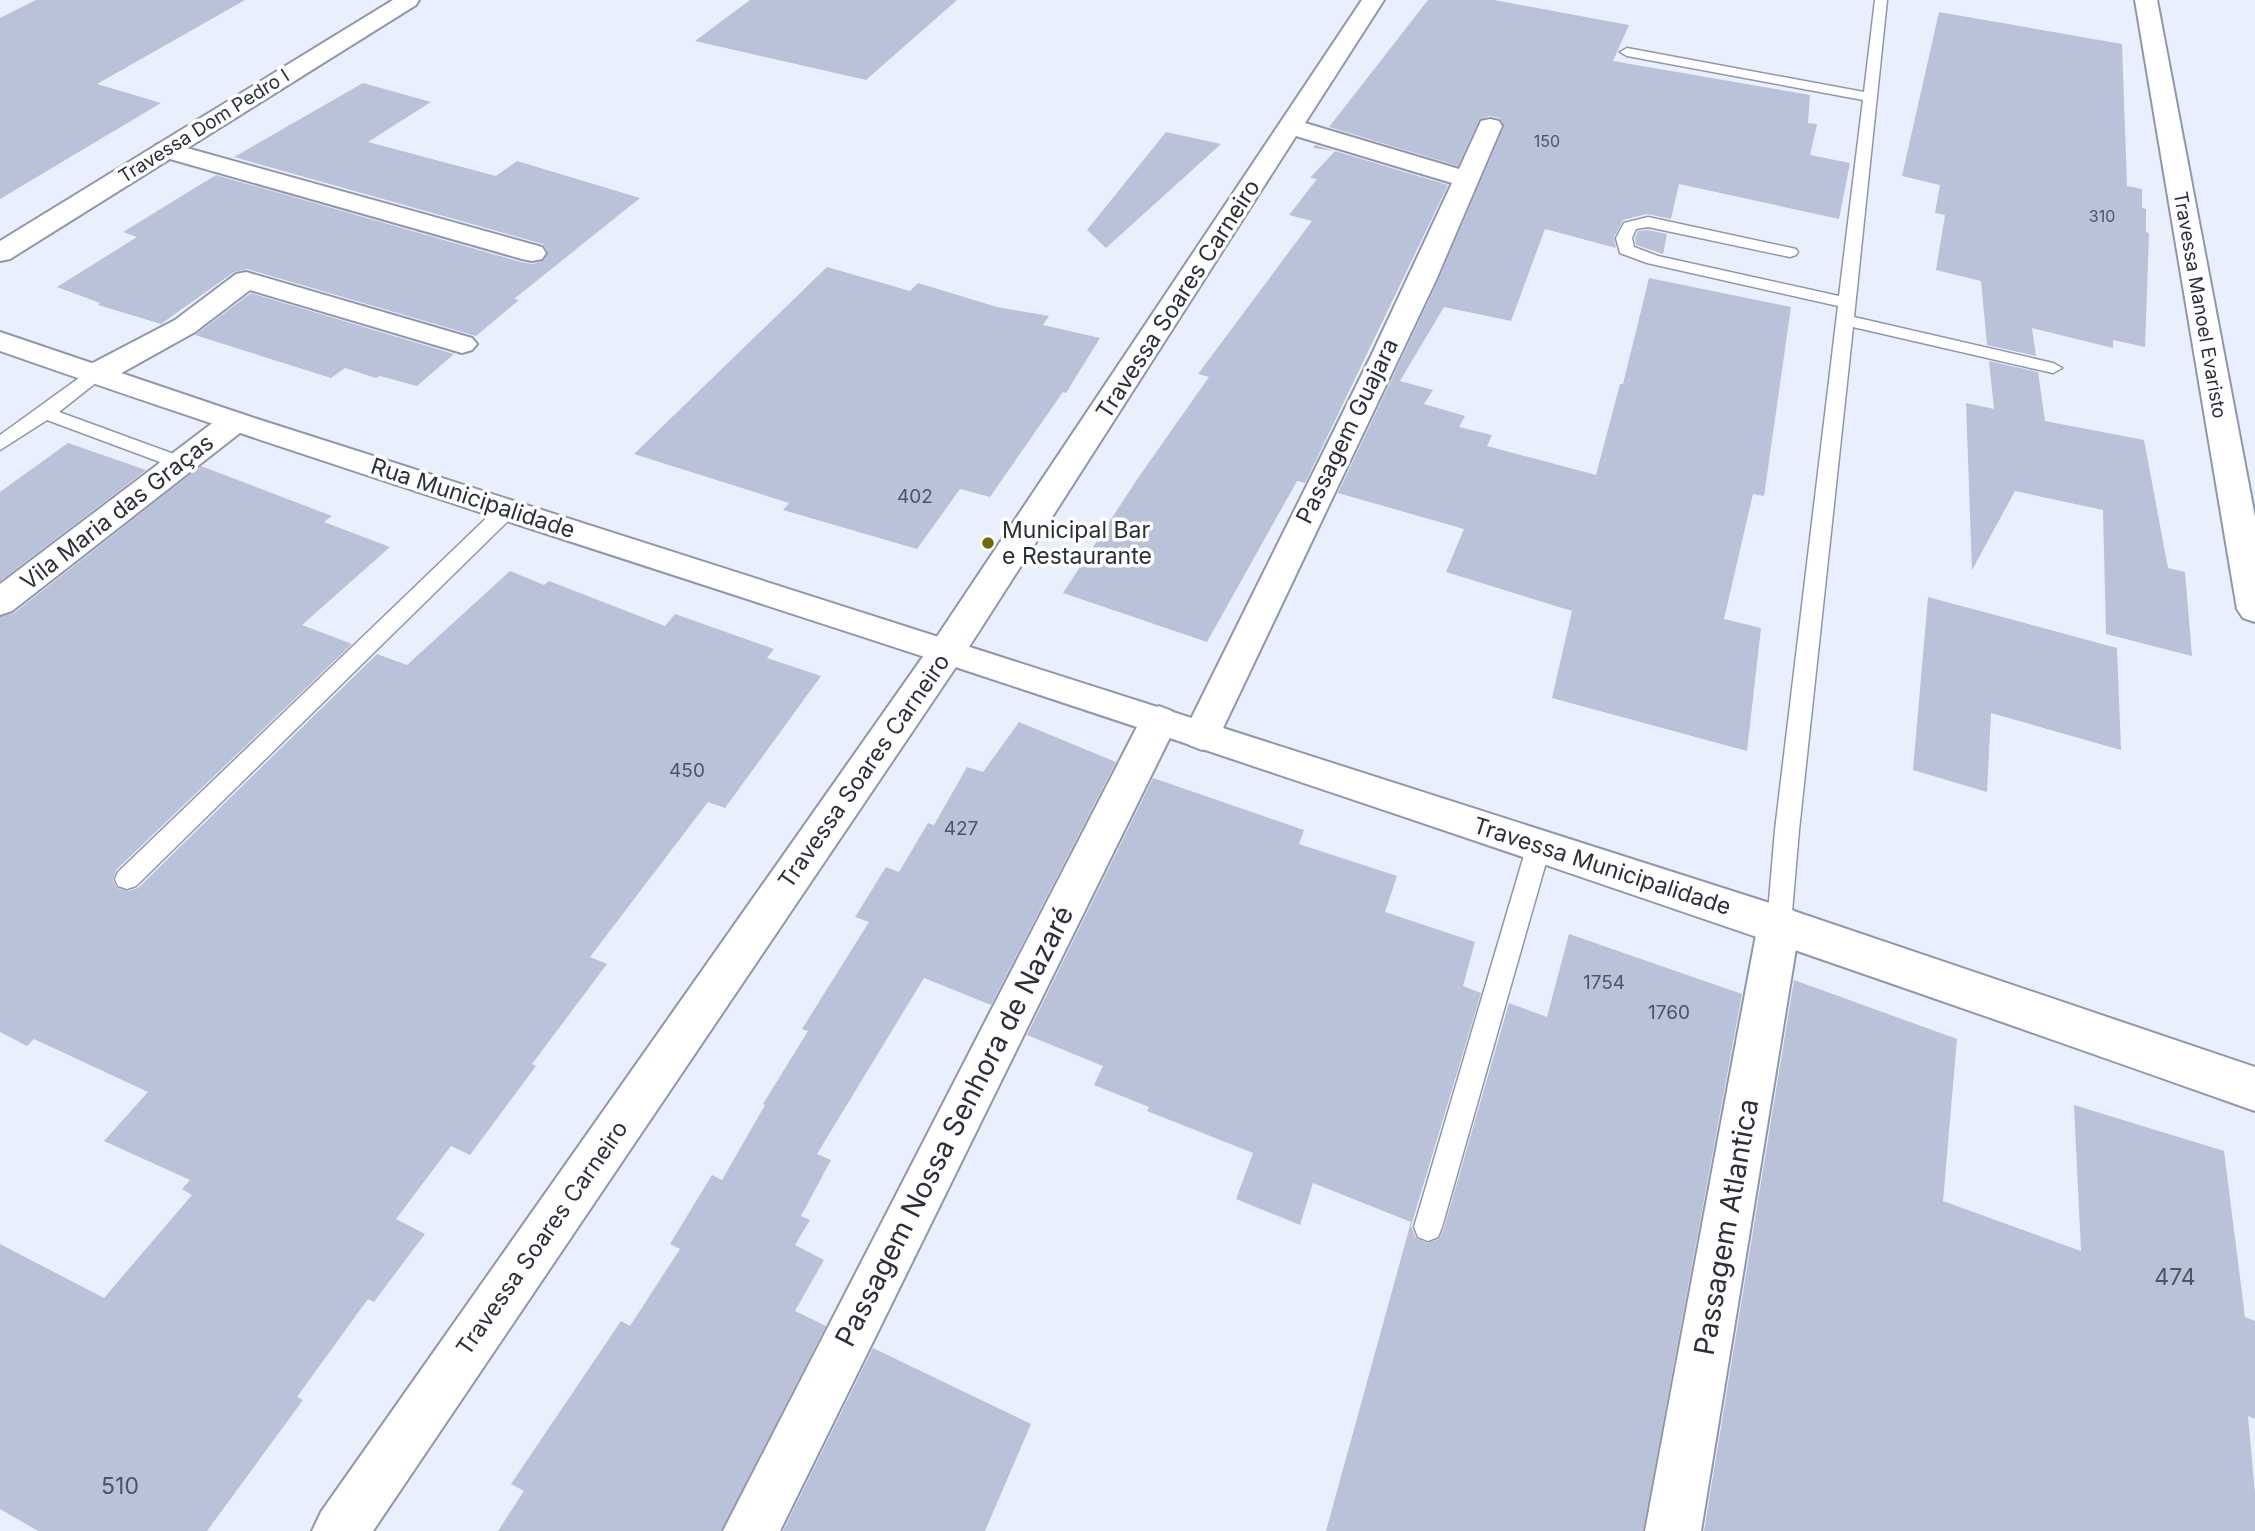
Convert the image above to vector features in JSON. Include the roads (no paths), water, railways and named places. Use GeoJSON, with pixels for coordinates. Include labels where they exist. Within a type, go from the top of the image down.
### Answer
{"type":"FeatureCollection","features":[{"type":"Feature","properties":{"kind":"street","name":"Travessa Dom Pedro I"},"geometry":{"type":"LineString","coordinates":[[0,253],[408,0]]}},
{"type":"Feature","properties":{"kind":"street","name":"Travessa Soares Carneiro"},"geometry":{"type":"LineString","coordinates":[[340,1531],[947,651],[1373,0]]}},
{"type":"Feature","properties":{"kind":"street","name":"Travessa Manoel Evaristo"},"geometry":{"type":"LineString","coordinates":[[2146,0],[2255,609]]}},
{"type":"Feature","properties":{"kind":"street","name":"Passagem Guajara"},"geometry":{"type":"LineString","coordinates":[[1202,736],[1262,605],[1468,180],[1490,126]]}},
{"type":"Feature","properties":{"kind":"street"},"geometry":{"type":"LineString","coordinates":[[1291,127],[1468,180]]}},
{"type":"Feature","properties":{"kind":"street"},"geometry":{"type":"LineString","coordinates":[[165,150],[532,253]]}},
{"type":"Feature","properties":{"kind":"street"},"geometry":{"type":"LineString","coordinates":[[96,374],[184,326],[246,280],[462,344]]}},
{"type":"Feature","properties":{"kind":"street","name":"Rua Municipalidade"},"geometry":{"type":"LineString","coordinates":[[0,341],[234,422],[947,651]]}},
{"type":"Feature","properties":{"kind":"street","name":"Vila Maria das Graças"},"geometry":{"type":"LineString","coordinates":[[0,602],[234,422]]}},
{"type":"Feature","properties":{"kind":"street","name":"Travessa Municipalidade"},"geometry":{"type":"LineString","coordinates":[[947,651],[1779,924],[2255,1089]]}},
{"type":"Feature","properties":{"kind":"street","name":"Passagem Nossa Senhora de Nazaré"},"geometry":{"type":"LineString","coordinates":[[751,1531],[1159,721]]}},
{"type":"Feature","properties":{"kind":"street","name":"Passagem Atlantica"},"geometry":{"type":"LineString","coordinates":[[1673,1531],[1779,924]]}},
{"type":"Feature","properties":{"kind":"lane"},"geometry":{"type":"LineString","coordinates":[[1779,924],[1787,830],[1881,0]]}},
{"type":"Feature","properties":{"kind":"lane"},"geometry":{"type":"LineString","coordinates":[[1627,52],[1870,97]]}},
{"type":"Feature","properties":{"kind":"lane"},"geometry":{"type":"LineString","coordinates":[[1790,252],[1648,222],[1630,226],[1624,238],[1626,250],[1653,260],[2053,368]]}},
{"type":"Feature","properties":{"kind":"lane"},"geometry":{"type":"LineString","coordinates":[[0,444],[96,374]]}},
{"type":"Feature","properties":{"kind":"lane"},"geometry":{"type":"LineString","coordinates":[[0,594],[175,461],[45,413]]}},
{"type":"Feature","properties":{"kind":"lane"},"geometry":{"type":"LineString","coordinates":[[127,879],[508,509]]}},
{"type":"Feature","properties":{"kind":"lane"},"geometry":{"type":"LineString","coordinates":[[1428,1227],[1539,845]]}},
{"type":"Feature","properties":{"kind":"place","name":"Municipal Bar e Restaurante"},"geometry":{"type":"Point","coordinates":[988,543]}}]}
